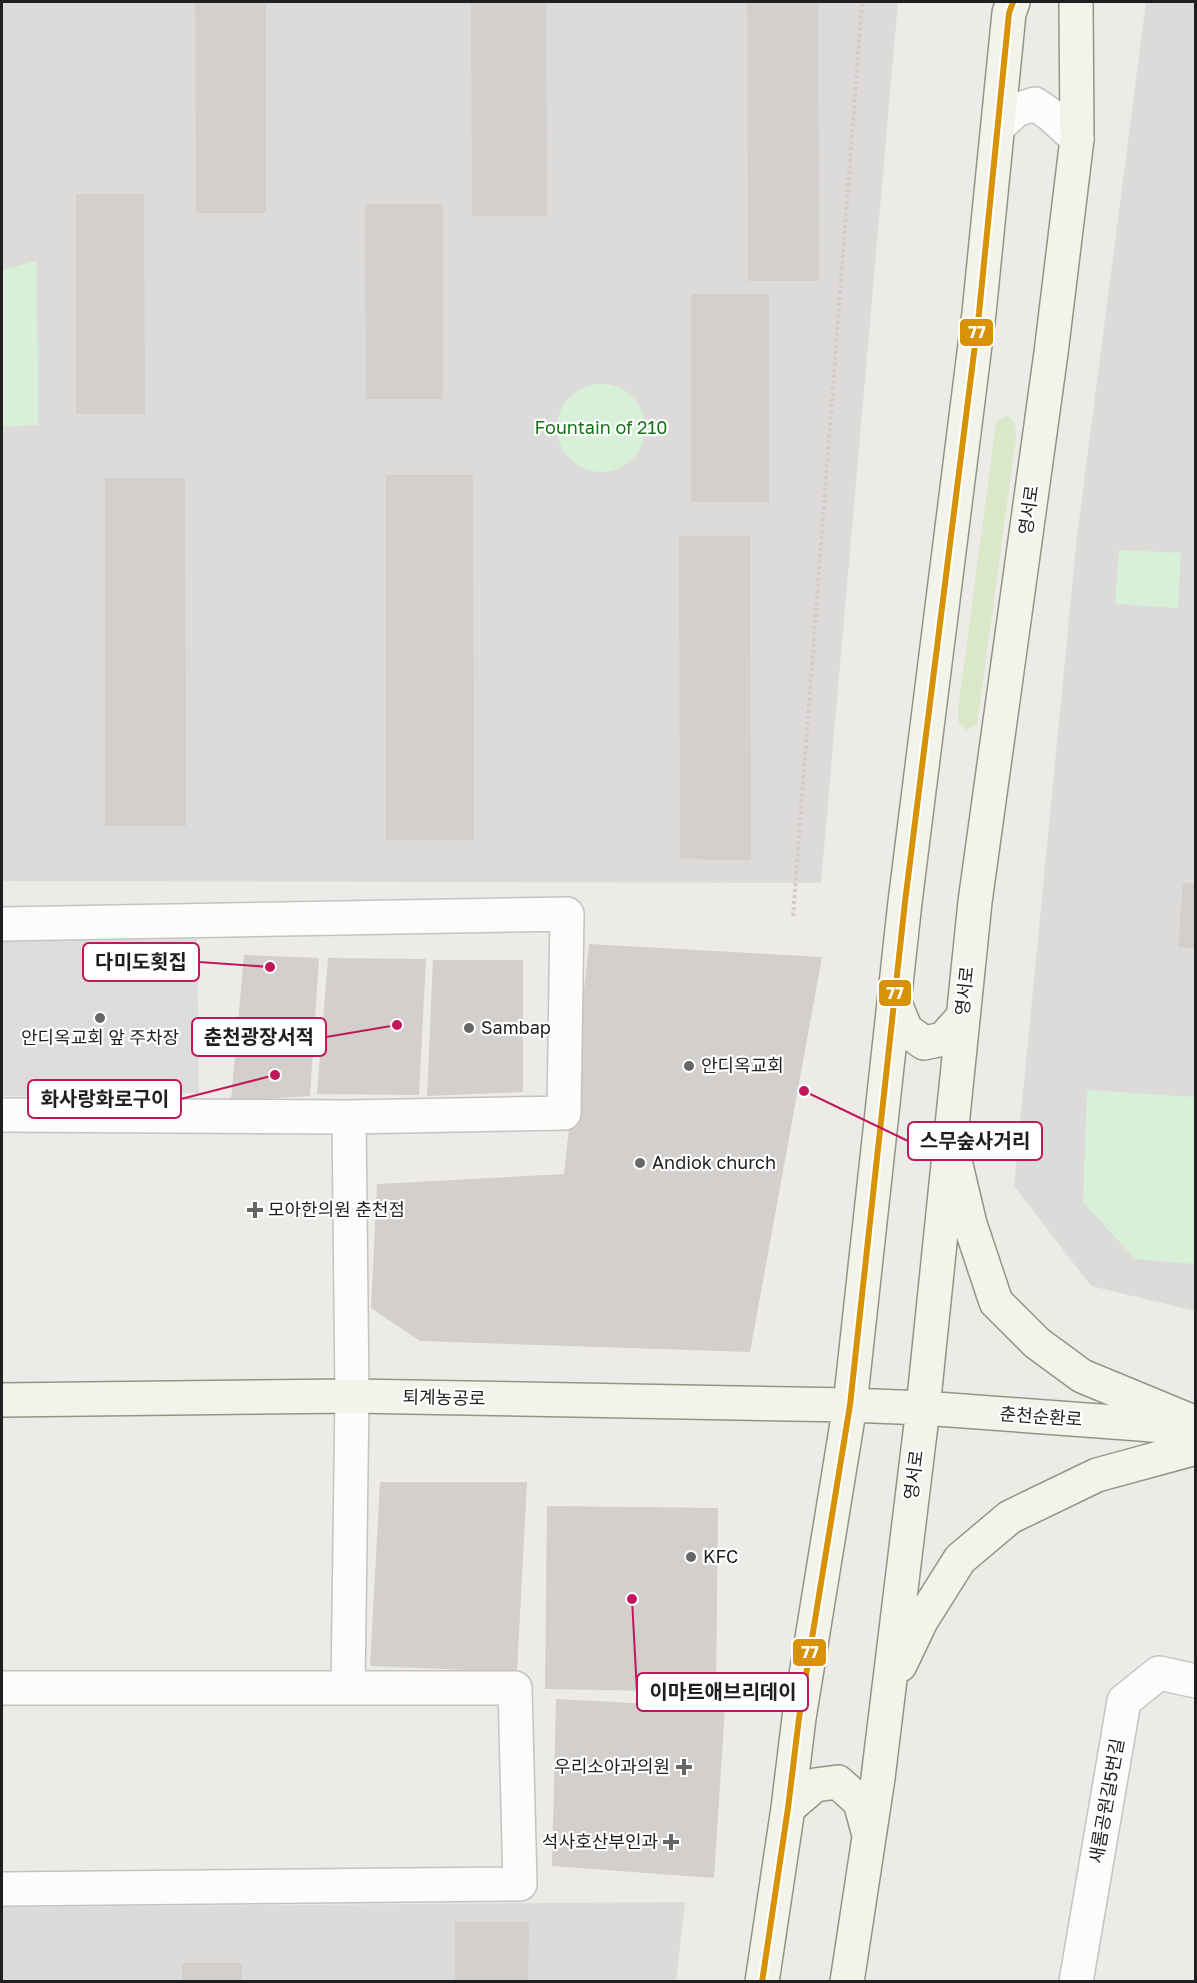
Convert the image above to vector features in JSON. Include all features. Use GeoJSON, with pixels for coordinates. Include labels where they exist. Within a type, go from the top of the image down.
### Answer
{"type":"FeatureCollection","features":[{"type":"Feature","properties":{"kind":"street"},"geometry":{"type":"LineString","coordinates":[[762,1982],[799,1718],[850,1405],[905,902],[979,313],[1009,13],[1013,2]]}},
{"type":"Feature","properties":{"kind":"street","name":"영서로"},"geometry":{"type":"LineString","coordinates":[[847,1982],[869,1835],[923,1408],[975,902],[1051,353],[1077,139],[1076,2]]}},
{"type":"Feature","properties":{"kind":"street"},"geometry":{"type":"LineString","coordinates":[[998,127],[1016,110],[1035,104],[1051,114],[1077,139]]}},
{"type":"Feature","properties":{"kind":"street"},"geometry":{"type":"LineString","coordinates":[[2,924],[567,914],[564,1113],[349,1117],[2,1115]]}},
{"type":"Feature","properties":{"kind":"street"},"geometry":{"type":"LineString","coordinates":[[895,1003],[906,1030],[924,1043],[944,1039],[962,1018]]}},
{"type":"Feature","properties":{"kind":"street"},"geometry":{"type":"LineString","coordinates":[[348,1688],[352,1396],[349,1117]]}},
{"type":"Feature","properties":{"kind":"street"},"geometry":{"type":"LineString","coordinates":[[950,1138],[970,1224],[996,1302],[1037,1343],[1082,1376],[1196,1424]]}},
{"type":"Feature","properties":{"kind":"street","name":"퇴계농공로"},"geometry":{"type":"LineString","coordinates":[[2,1400],[352,1396],[887,1407]]}},
{"type":"Feature","properties":{"kind":"street","name":"춘천순환로"},"geometry":{"type":"LineString","coordinates":[[887,1407],[1174,1427],[1196,1431]]}},
{"type":"Feature","properties":{"kind":"street"},"geometry":{"type":"LineString","coordinates":[[888,1688],[921,1621],[960,1559],[1010,1517],[1097,1475],[1196,1448]]}},
{"type":"Feature","properties":{"kind":"street","name":"새롬공원길5번길"},"geometry":{"type":"LineString","coordinates":[[1076,1982],[1124,1701],[1159,1673],[1196,1681]]}},
{"type":"Feature","properties":{"kind":"street"},"geometry":{"type":"LineString","coordinates":[[2,1688],[515,1688],[520,1884],[2,1889]]}},
{"type":"Feature","properties":{"kind":"street"},"geometry":{"type":"LineString","coordinates":[[788,1808],[815,1785],[838,1782],[860,1802],[869,1835]]}},
{"type":"Feature","properties":{"kind":"path"},"geometry":{"type":"LineString","coordinates":[[793,916],[862,2]]}},
{"type":"Feature","properties":{"kind":"shaded area"},"geometry":{"type":"Polygon","coordinates":[[[2,2],[898,2],[821,883],[2,881],[2,2]]]}},
{"type":"Feature","properties":{"kind":"shaded area"},"geometry":{"type":"Polygon","coordinates":[[[1146,2],[1195,2],[1195,1311],[1091,1286],[1014,1186],[1077,536],[1146,2]]]}},
{"type":"Feature","properties":{"kind":"shaded area","name":"안디옥교회 앞 주차장"},"geometry":{"type":"Polygon","coordinates":[[[197,939],[199,1093],[2,1096],[2,942],[197,939]]]}},
{"type":"Feature","properties":{"kind":"shaded area"},"geometry":{"type":"Polygon","coordinates":[[[685,1902],[676,1982],[2,1981],[2,1907],[685,1902]]]}},
{"type":"Feature","properties":{"kind":"green space"},"geometry":{"type":"Polygon","coordinates":[[[37,261],[38,425],[2,427],[2,270],[37,261]]]}},
{"type":"Feature","properties":{"kind":"green space","name":"Fountain of 210"},"geometry":{"type":"Polygon","coordinates":[[[601,384],[618,387],[632,397],[642,411],[645,428],[642,445],[632,459],[618,469],[601,472],[584,469],[570,459],[560,445],[557,428],[560,411],[570,397],[584,387],[601,384]]]}},
{"type":"Feature","properties":{"kind":"green space"},"geometry":{"type":"Polygon","coordinates":[[[1007,416],[1014,422],[1016,438],[977,725],[967,730],[960,724],[958,710],[996,423],[1007,416]]]}},
{"type":"Feature","properties":{"kind":"green space"},"geometry":{"type":"Polygon","coordinates":[[[1119,550],[1181,553],[1178,608],[1115,604],[1119,550]]]}},
{"type":"Feature","properties":{"kind":"green space"},"geometry":{"type":"Polygon","coordinates":[[[1087,1090],[1195,1097],[1195,1264],[1135,1259],[1083,1202],[1087,1090]]]}},
{"type":"Feature","properties":{"kind":"building"},"geometry":{"type":"Polygon","coordinates":[[[195,2],[266,2],[266,213],[196,213],[195,2]]]}},
{"type":"Feature","properties":{"kind":"building"},"geometry":{"type":"Polygon","coordinates":[[[471,2],[546,2],[547,216],[472,216],[471,2]]]}},
{"type":"Feature","properties":{"kind":"building"},"geometry":{"type":"Polygon","coordinates":[[[747,2],[818,2],[819,281],[748,281],[747,2]]]}},
{"type":"Feature","properties":{"kind":"building"},"geometry":{"type":"Polygon","coordinates":[[[76,194],[144,194],[145,414],[76,414],[76,194]]]}},
{"type":"Feature","properties":{"kind":"building"},"geometry":{"type":"Polygon","coordinates":[[[365,204],[443,204],[443,399],[366,399],[365,204]]]}},
{"type":"Feature","properties":{"kind":"building"},"geometry":{"type":"Polygon","coordinates":[[[691,294],[769,294],[769,502],[691,502],[691,294]]]}},
{"type":"Feature","properties":{"kind":"building"},"geometry":{"type":"Polygon","coordinates":[[[386,475],[473,475],[474,840],[386,840],[386,475]]]}},
{"type":"Feature","properties":{"kind":"building"},"geometry":{"type":"Polygon","coordinates":[[[105,478],[185,478],[186,826],[105,826],[105,478]]]}},
{"type":"Feature","properties":{"kind":"building"},"geometry":{"type":"Polygon","coordinates":[[[679,536],[750,536],[751,860],[680,859],[679,536]]]}},
{"type":"Feature","properties":{"kind":"building"},"geometry":{"type":"Polygon","coordinates":[[[1183,883],[1196,884],[1196,948],[1178,947],[1183,883]]]}},
{"type":"Feature","properties":{"kind":"building","name":"안디옥교회"},"geometry":{"type":"Polygon","coordinates":[[[589,944],[822,957],[750,1352],[420,1341],[371,1308],[377,1184],[564,1174],[589,944]]]}},
{"type":"Feature","properties":{"kind":"building"},"geometry":{"type":"Polygon","coordinates":[[[244,955],[319,958],[310,1096],[231,1101],[244,955]]]}},
{"type":"Feature","properties":{"kind":"building"},"geometry":{"type":"Polygon","coordinates":[[[328,958],[426,959],[419,1095],[317,1094],[328,958]]]}},
{"type":"Feature","properties":{"kind":"building"},"geometry":{"type":"Polygon","coordinates":[[[433,960],[523,960],[523,1092],[427,1096],[433,960]]]}},
{"type":"Feature","properties":{"kind":"building"},"geometry":{"type":"Polygon","coordinates":[[[380,1482],[527,1482],[517,1672],[370,1666],[380,1482]]]}},
{"type":"Feature","properties":{"kind":"building"},"geometry":{"type":"Polygon","coordinates":[[[547,1506],[718,1508],[716,1692],[545,1689],[547,1506]]]}},
{"type":"Feature","properties":{"kind":"building"},"geometry":{"type":"Polygon","coordinates":[[[556,1699],[725,1708],[714,1878],[552,1866],[556,1699]]]}},
{"type":"Feature","properties":{"kind":"building"},"geometry":{"type":"Polygon","coordinates":[[[455,1922],[529,1922],[528,1982],[455,1982],[455,1922]]]}},
{"type":"Feature","properties":{"kind":"building"},"geometry":{"type":"Polygon","coordinates":[[[182,1963],[242,1963],[242,1982],[182,1982],[182,1963]]]}},
{"type":"Feature","properties":{"kind":"transit line","name":"77"},"geometry":{"type":"LineString","coordinates":[[762,1982],[799,1718],[850,1405],[905,902],[979,313],[1009,13],[1013,2]]}},
{"type":"Feature","properties":{"kind":"place","name":"다미도횟집"},"geometry":{"type":"Point","coordinates":[270,967]}},
{"type":"Feature","properties":{"kind":"place","name":"안디옥교회 앞 주차장"},"geometry":{"type":"Point","coordinates":[100,1018]}},
{"type":"Feature","properties":{"kind":"place","name":"춘천광장서적"},"geometry":{"type":"Point","coordinates":[397,1025]}},
{"type":"Feature","properties":{"kind":"place","name":"Sambap"},"geometry":{"type":"Point","coordinates":[469,1028]}},
{"type":"Feature","properties":{"kind":"place","name":"안디옥교회"},"geometry":{"type":"Point","coordinates":[689,1066]}},
{"type":"Feature","properties":{"kind":"place","name":"화사랑화로구이"},"geometry":{"type":"Point","coordinates":[275,1075]}},
{"type":"Feature","properties":{"kind":"place","name":"스무숲사거리"},"geometry":{"type":"Point","coordinates":[804,1091]}},
{"type":"Feature","properties":{"kind":"place","name":"Andiok church"},"geometry":{"type":"Point","coordinates":[640,1163]}},
{"type":"Feature","properties":{"kind":"place","name":"모아한의원 춘천점"},"geometry":{"type":"Point","coordinates":[255,1210]}},
{"type":"Feature","properties":{"kind":"place","name":"KFC"},"geometry":{"type":"Point","coordinates":[691,1557]}},
{"type":"Feature","properties":{"kind":"place","name":"이마트애브리데이"},"geometry":{"type":"Point","coordinates":[632,1599]}},
{"type":"Feature","properties":{"kind":"place","name":"우리소아과의원"},"geometry":{"type":"Point","coordinates":[684,1767]}},
{"type":"Feature","properties":{"kind":"place","name":"석사호산부인과"},"geometry":{"type":"Point","coordinates":[671,1842]}}]}
